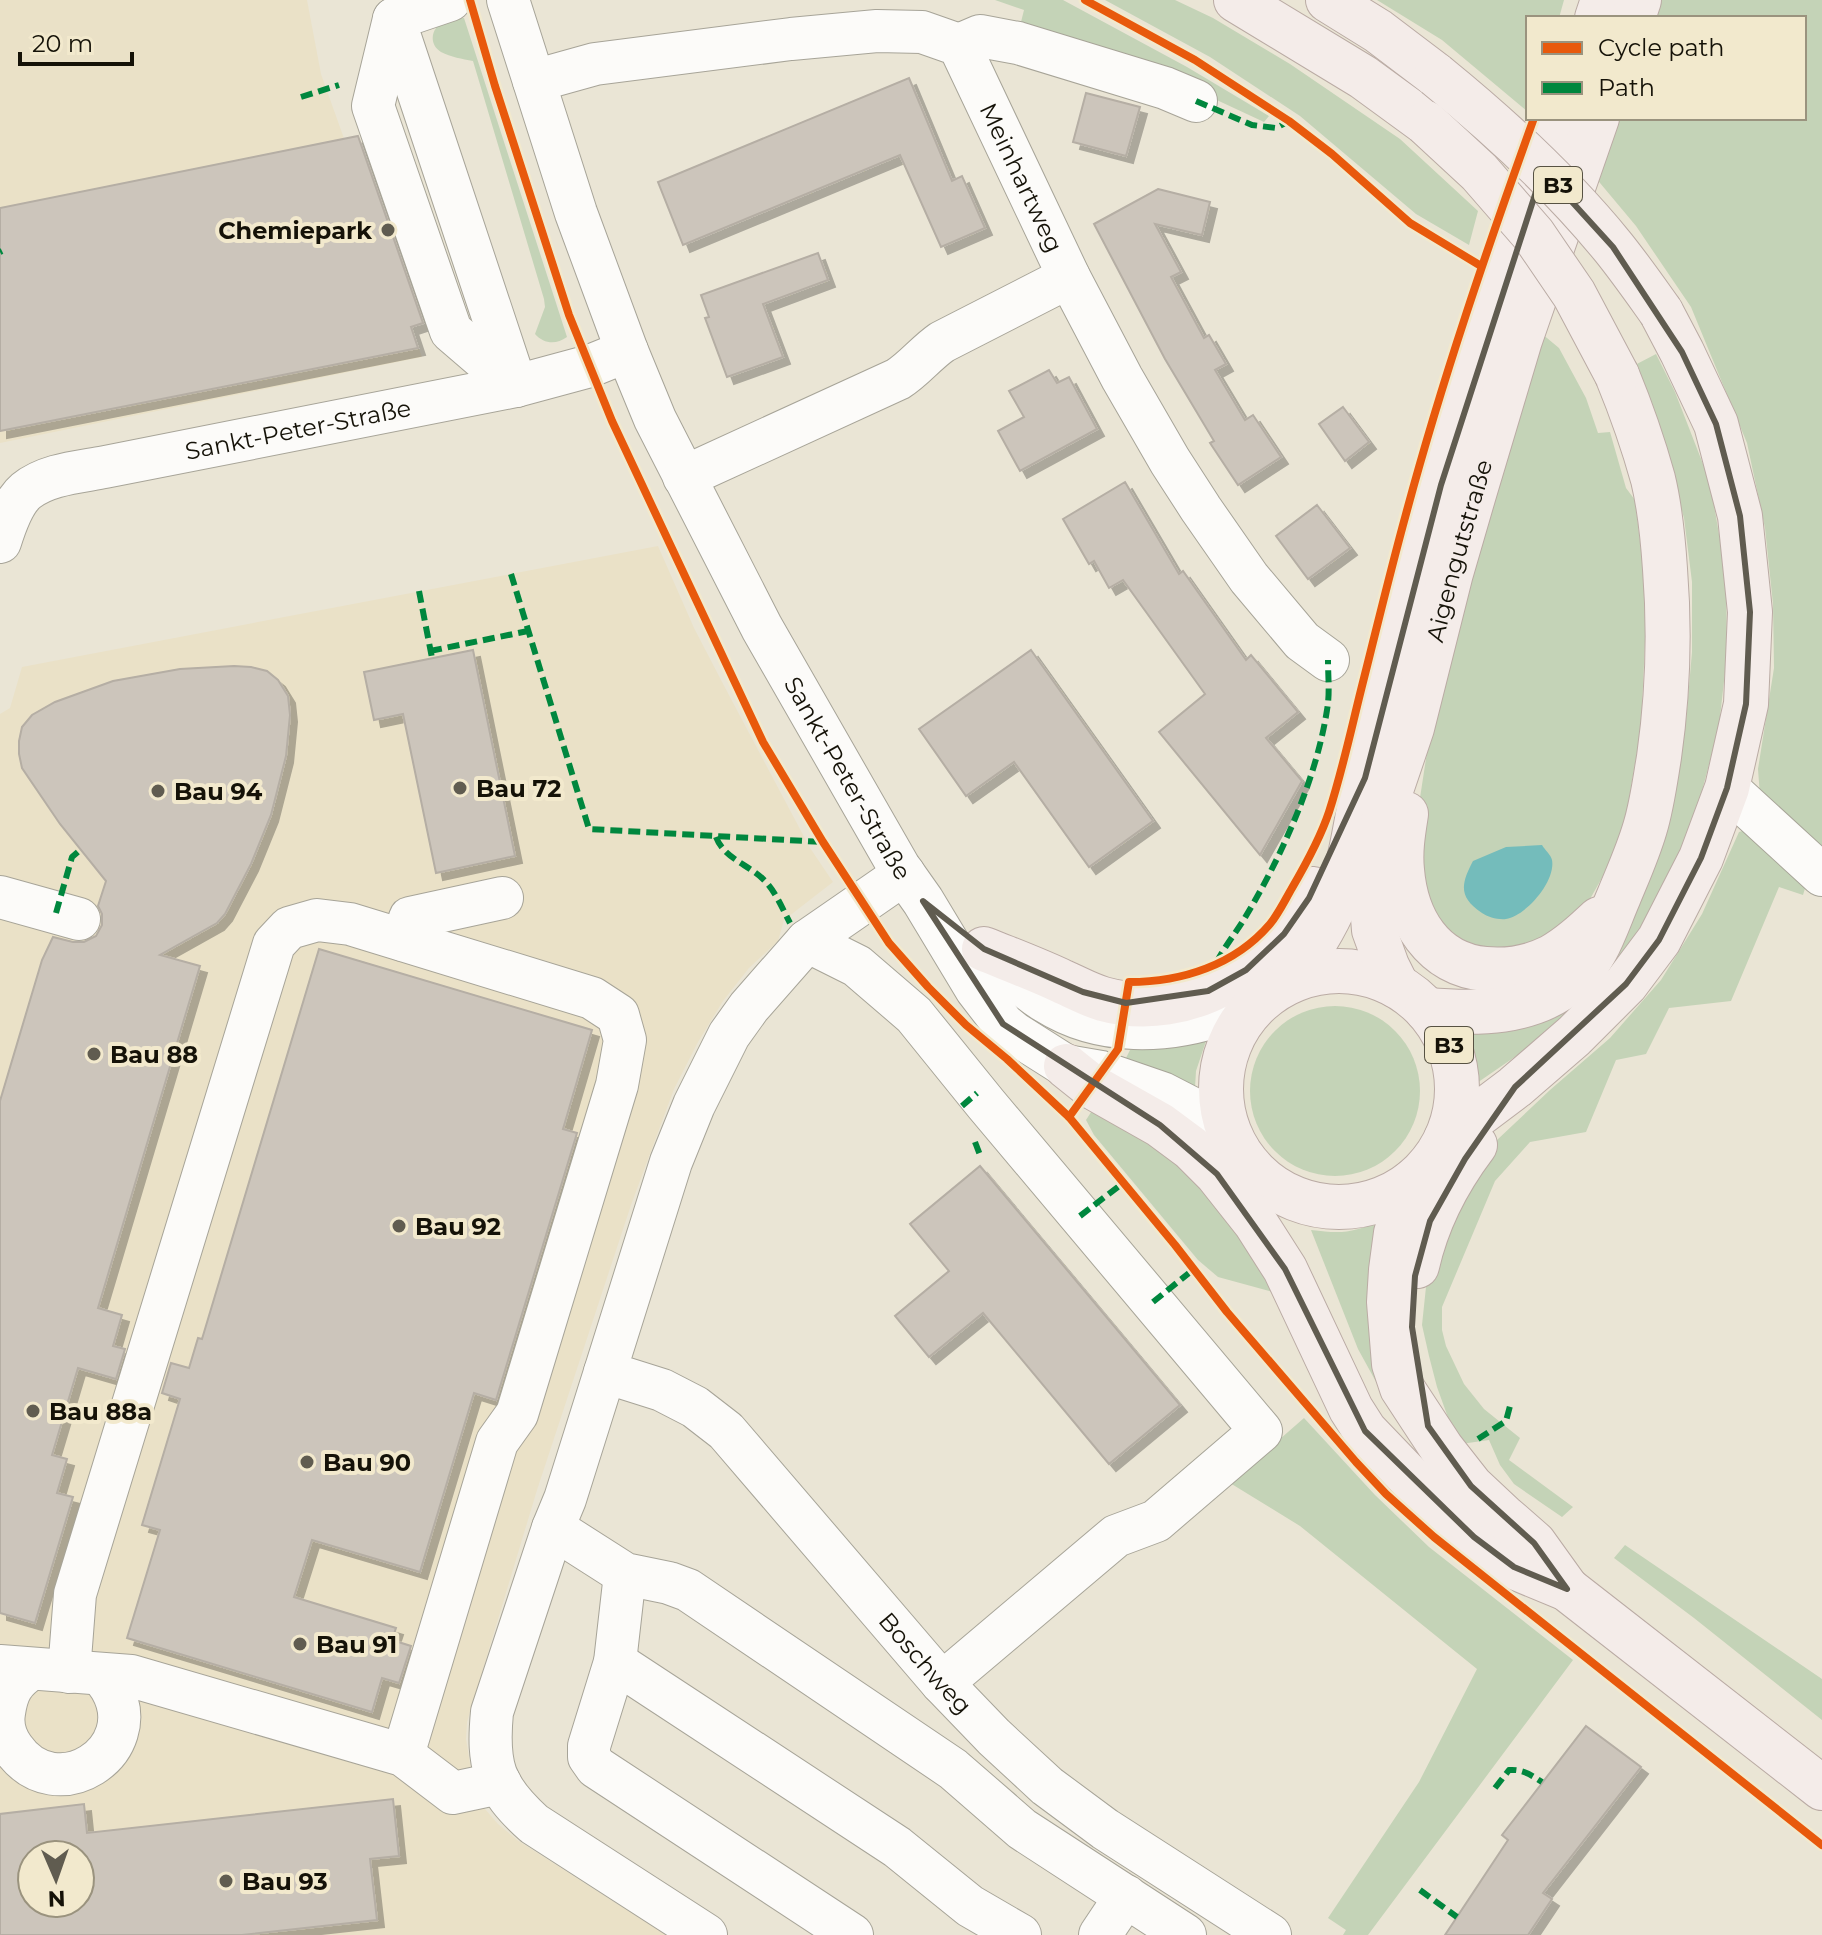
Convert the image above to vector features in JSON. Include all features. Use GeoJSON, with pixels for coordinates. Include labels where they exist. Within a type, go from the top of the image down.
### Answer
{"type":"FeatureCollection","features":[{"type":"Feature","properties":{"kind":"main road","name":"B3"},"geometry":{"type":"LineString","coordinates":[[1236,0],[1363,77],[1426,123],[1479,172],[1533,234],[1574,294],[1617,375],[1653,481],[1663,536],[1668,610],[1667,686],[1655,783],[1638,848],[1594,955],[1571,981],[1546,996],[1517,1008],[1506,1009],[1456,1012],[1412,998],[1364,974],[1314,973],[1277,989],[1242,1021],[1230,1044],[1221,1088],[1223,1112],[1229,1133],[1244,1159],[1284,1193],[1311,1203],[1341,1207],[1356,1206],[1404,1188],[1432,1161],[1482,1137],[1515,1087],[1574,1036],[1626,984],[1659,940],[1701,858],[1727,788],[1746,704],[1750,612],[1740,516],[1716,424],[1661,312],[1613,247],[1561,187],[1491,119],[1378,31],[1328,0]]}},
{"type":"Feature","properties":{"kind":"main road","name":"Aigengutstraße"},"geometry":{"type":"LineString","coordinates":[[1365,778],[1445,471],[1488,328],[1560,120]]}},
{"type":"Feature","properties":{"kind":"main road","name":"Aigengutstraße"},"geometry":{"type":"LineString","coordinates":[[1412,998],[1387,966],[1374,930],[1371,912],[1373,862],[1390,793],[1412,728],[1451,573],[1520,340],[1596,120]]}},
{"type":"Feature","properties":{"kind":"main road"},"geometry":{"type":"LineString","coordinates":[[1412,728],[1401,868],[1404,889],[1418,926],[1429,942],[1444,955],[1474,968],[1511,969],[1548,958],[1572,943],[1615,904]]}},
{"type":"Feature","properties":{"kind":"main road"},"geometry":{"type":"LineString","coordinates":[[984,949],[1083,992],[1126,1003],[1170,1002],[1208,991],[1267,953],[1297,918],[1365,778]]}},
{"type":"Feature","properties":{"kind":"main road"},"geometry":{"type":"LineString","coordinates":[[1277,989],[1323,928],[1336,899],[1350,859],[1365,778]]}},
{"type":"Feature","properties":{"kind":"main road","name":"B3"},"geometry":{"type":"LineString","coordinates":[[1412,998],[1438,1024],[1455,1064],[1457,1099],[1452,1126],[1456,1149]]}},
{"type":"Feature","properties":{"kind":"main road"},"geometry":{"type":"LineString","coordinates":[[1066,1066],[1091,1086],[1160,1125],[1191,1148],[1217,1174],[1255,1222],[1285,1269],[1351,1409],[1365,1431],[1438,1507],[1514,1567],[1567,1589],[1822,1788]]}},
{"type":"Feature","properties":{"kind":"main road"},"geometry":{"type":"LineString","coordinates":[[1428,1426],[1412,1327],[1415,1276],[1422,1243],[1445,1190],[1456,1149]]}},
{"type":"Feature","properties":{"kind":"main road"},"geometry":{"type":"LineString","coordinates":[[1264,1179],[1308,1258],[1346,1348],[1408,1475]]}},
{"type":"Feature","properties":{"kind":"main road"},"geometry":{"type":"LineString","coordinates":[[1413,1181],[1396,1233],[1391,1270],[1390,1328],[1394,1364],[1402,1388],[1442,1449],[1471,1486],[1534,1543],[1567,1589]]}},
{"type":"Feature","properties":{"kind":"street"},"geometry":{"type":"LineString","coordinates":[[450,0],[394,19],[516,386]]}},
{"type":"Feature","properties":{"kind":"street","name":"Sankt-Peter-Straße"},"geometry":{"type":"LineString","coordinates":[[508,0],[576,213],[655,419],[762,628],[976,989],[1003,1024],[1026,1043],[1066,1066],[1101,1072],[1162,1093],[1197,1111],[1229,1133]]}},
{"type":"Feature","properties":{"kind":"street"},"geometry":{"type":"LineString","coordinates":[[534,81],[595,64],[791,39],[877,31],[922,32],[959,45],[980,36],[1018,43],[1165,88],[1196,101]]}},
{"type":"Feature","properties":{"kind":"street","name":"Meinhartweg"},"geometry":{"type":"LineString","coordinates":[[959,45],[1069,277],[1122,378],[1201,509],[1249,578],[1302,641],[1328,660]]}},
{"type":"Feature","properties":{"kind":"street"},"geometry":{"type":"LineString","coordinates":[[684,477],[898,379],[942,342],[1069,277]]}},
{"type":"Feature","properties":{"kind":"street","name":"Sankt-Peter-Straße"},"geometry":{"type":"LineString","coordinates":[[0,542],[24,492],[49,479],[516,386],[590,366],[627,351]]}},
{"type":"Feature","properties":{"kind":"street"},"geometry":{"type":"LineString","coordinates":[[1727,788],[1822,875]]}},
{"type":"Feature","properties":{"kind":"street"},"geometry":{"type":"LineString","coordinates":[[706,1935],[534,1824],[514,1806],[492,1762],[490,1740],[492,1712],[565,1499],[671,1162],[711,1067],[729,1035],[749,1007],[807,941],[913,887],[1022,985],[1061,1011],[1090,1022],[1121,1028],[1190,1023],[1227,1013],[1277,989]]}},
{"type":"Feature","properties":{"kind":"street"},"geometry":{"type":"LineString","coordinates":[[0,897],[79,919]]}},
{"type":"Feature","properties":{"kind":"street"},"geometry":{"type":"LineString","coordinates":[[403,940],[410,918],[502,898]]}},
{"type":"Feature","properties":{"kind":"street"},"geometry":{"type":"LineString","coordinates":[[403,1755],[497,1442],[517,1414],[617,1085],[625,1040],[618,1015],[592,998],[350,924],[317,920],[289,928],[274,944],[50,1670],[131,1676],[403,1755],[453,1793],[500,1783]]}},
{"type":"Feature","properties":{"kind":"street"},"geometry":{"type":"LineString","coordinates":[[807,941],[857,966],[914,1015],[1261,1431],[1156,1521],[1116,1536],[942,1683]]}},
{"type":"Feature","properties":{"kind":"street","name":"Boschweg"},"geometry":{"type":"LineString","coordinates":[[605,1372],[662,1390],[695,1407],[726,1431],[942,1683],[994,1737],[1047,1786],[1105,1829],[1270,1935]]}},
{"type":"Feature","properties":{"kind":"street"},"geometry":{"type":"LineString","coordinates":[[553,1528],[625,1574],[688,1590],[953,1769],[1022,1829],[1185,1935]]}},
{"type":"Feature","properties":{"kind":"street"},"geometry":{"type":"LineString","coordinates":[[625,1574],[615,1662],[589,1746],[589,1757],[596,1767],[852,1935]]}},
{"type":"Feature","properties":{"kind":"street"},"geometry":{"type":"LineString","coordinates":[[615,1662],[897,1847],[970,1906],[1020,1935]]}},
{"type":"Feature","properties":{"kind":"street"},"geometry":{"type":"LineString","coordinates":[[1100,1935],[1126,1896]]}},
{"type":"Feature","properties":{"kind":"highlighted area"},"geometry":{"type":"Polygon","coordinates":[[[1543,170],[1613,247],[1682,352],[1716,424],[1740,516],[1750,612],[1746,704],[1727,788],[1701,858],[1659,940],[1626,984],[1515,1087],[1465,1159],[1430,1221],[1415,1276],[1412,1327],[1428,1426],[1471,1486],[1534,1543],[1567,1589],[1514,1567],[1474,1537],[1365,1431],[1285,1269],[1217,1174],[1160,1125],[1003,1024],[923,901],[984,949],[1083,992],[1126,1003],[1208,991],[1246,970],[1284,934],[1309,898],[1365,778],[1441,485],[1543,170]]]}},
{"type":"Feature","properties":{"kind":"shaded area"},"geometry":{"type":"Polygon","coordinates":[[[0,0],[307,0],[321,74],[422,357],[0,443],[0,0]]]}},
{"type":"Feature","properties":{"kind":"shaded area"},"geometry":{"type":"Polygon","coordinates":[[[658,546],[721,680],[810,848],[833,882],[784,920],[778,941],[749,968],[723,1001],[674,1089],[631,1205],[537,1490],[467,1722],[466,1739],[471,1770],[485,1809],[498,1824],[517,1840],[666,1935],[0,1935],[0,714],[10,708],[22,667],[658,546]]]}},
{"type":"Feature","properties":{"kind":"green space"},"geometry":{"type":"Polygon","coordinates":[[[995,0],[1063,0],[1187,67],[1269,116],[1264,122],[1163,75],[1019,30],[1024,10],[995,0]]]}},
{"type":"Feature","properties":{"kind":"green space"},"geometry":{"type":"Polygon","coordinates":[[[1105,0],[1175,0],[1213,18],[1290,64],[1400,139],[1478,211],[1469,245],[1416,214],[1300,116],[1210,57],[1105,0]]]}},
{"type":"Feature","properties":{"kind":"green space"},"geometry":{"type":"Polygon","coordinates":[[[1377,0],[1564,0],[1560,16],[1526,16],[1526,110],[1442,40],[1377,0]]]}},
{"type":"Feature","properties":{"kind":"green space"},"geometry":{"type":"Polygon","coordinates":[[[1660,0],[1822,0],[1822,860],[1760,796],[1758,769],[1774,668],[1773,604],[1765,528],[1747,443],[1691,307],[1636,226],[1595,177],[1616,120],[1806,120],[1806,16],[1655,16],[1660,0]]]}},
{"type":"Feature","properties":{"kind":"green space"},"geometry":{"type":"Polygon","coordinates":[[[464,18],[567,337],[559,341],[546,341],[535,334],[545,307],[544,299],[473,61],[453,57],[434,45],[434,31],[440,24],[464,18]]]}},
{"type":"Feature","properties":{"kind":"green space"},"geometry":{"type":"Polygon","coordinates":[[[1535,328],[1559,348],[1586,398],[1598,433],[1610,432],[1626,488],[1635,500],[1646,620],[1641,729],[1626,816],[1611,862],[1586,906],[1555,937],[1489,956],[1443,932],[1421,886],[1418,811],[1431,726],[1535,328]]]}},
{"type":"Feature","properties":{"kind":"green space"},"geometry":{"type":"Polygon","coordinates":[[[1656,354],[1675,392],[1710,482],[1726,575],[1727,654],[1719,726],[1695,818],[1662,892],[1625,953],[1594,988],[1528,1048],[1474,1085],[1472,1058],[1463,1032],[1619,947],[1648,885],[1669,812],[1686,721],[1692,652],[1692,582],[1684,518],[1661,436],[1633,366],[1656,354]]]}},
{"type":"Feature","properties":{"kind":"green space"},"geometry":{"type":"Polygon","coordinates":[[[1749,829],[1806,885],[1803,895],[1779,887],[1731,1001],[1669,1008],[1646,1054],[1616,1060],[1586,1132],[1530,1142],[1495,1181],[1442,1307],[1446,1346],[1464,1384],[1484,1409],[1520,1438],[1509,1460],[1573,1507],[1562,1517],[1514,1484],[1500,1465],[1489,1440],[1461,1444],[1437,1387],[1422,1325],[1428,1268],[1474,1168],[1497,1140],[1610,1038],[1661,980],[1702,914],[1739,832],[1749,829]]]}},
{"type":"Feature","properties":{"kind":"green space"},"geometry":{"type":"Polygon","coordinates":[[[1335,1006],[1368,1012],[1395,1031],[1414,1058],[1420,1091],[1414,1124],[1395,1151],[1368,1170],[1335,1176],[1302,1170],[1275,1151],[1256,1124],[1250,1091],[1256,1058],[1275,1031],[1302,1012],[1335,1006]]]}},
{"type":"Feature","properties":{"kind":"green space"},"geometry":{"type":"Polygon","coordinates":[[[1207,1038],[1196,1071],[1195,1088],[1123,1064],[1130,1050],[1163,1048],[1207,1038]]]}},
{"type":"Feature","properties":{"kind":"green space"},"geometry":{"type":"Polygon","coordinates":[[[1095,1106],[1133,1126],[1219,1200],[1280,1294],[1218,1277],[1198,1260],[1094,1135],[1086,1120],[1095,1106]]]}},
{"type":"Feature","properties":{"kind":"green space"},"geometry":{"type":"Polygon","coordinates":[[[1382,1220],[1378,1361],[1397,1420],[1358,1349],[1311,1230],[1347,1231],[1382,1220]]]}},
{"type":"Feature","properties":{"kind":"green space"},"geometry":{"type":"Polygon","coordinates":[[[1304,1418],[1375,1495],[1429,1547],[1573,1660],[1368,1935],[1343,1935],[1346,1930],[1328,1918],[1419,1782],[1477,1669],[1300,1526],[1230,1483],[1304,1418]]]}},
{"type":"Feature","properties":{"kind":"green space"},"geometry":{"type":"Polygon","coordinates":[[[1625,1545],[1822,1679],[1822,1720],[1614,1558],[1625,1545]]]}},
{"type":"Feature","properties":{"kind":"water"},"geometry":{"type":"Polygon","coordinates":[[[1542,845],[1552,860],[1549,878],[1538,896],[1522,911],[1506,919],[1496,919],[1482,913],[1465,896],[1464,883],[1473,861],[1506,847],[1542,845]]]}},
{"type":"Feature","properties":{"kind":"building"},"geometry":{"type":"Polygon","coordinates":[[[909,78],[952,181],[962,176],[985,228],[941,247],[900,155],[683,245],[658,182],[909,78]]]}},
{"type":"Feature","properties":{"kind":"building"},"geometry":{"type":"Polygon","coordinates":[[[1086,93],[1140,107],[1126,156],[1073,142],[1086,93]]]}},
{"type":"Feature","properties":{"kind":"building"},"geometry":{"type":"Polygon","coordinates":[[[358,136],[423,323],[411,327],[418,348],[0,431],[0,208],[358,136]]]}},
{"type":"Feature","properties":{"kind":"building"},"geometry":{"type":"Polygon","coordinates":[[[1158,189],[1210,202],[1202,235],[1155,224],[1181,272],[1171,277],[1204,338],[1209,335],[1226,364],[1215,370],[1245,420],[1253,415],[1281,457],[1238,485],[1210,443],[1214,441],[1165,359],[1094,224],[1158,189]]]}},
{"type":"Feature","properties":{"kind":"building"},"geometry":{"type":"Polygon","coordinates":[[[818,253],[828,280],[763,304],[783,357],[727,377],[705,318],[709,317],[701,295],[818,253]]]}},
{"type":"Feature","properties":{"kind":"building"},"geometry":{"type":"Polygon","coordinates":[[[1049,370],[1057,383],[1069,377],[1097,429],[1020,471],[998,431],[1024,417],[1009,391],[1049,370]]]}},
{"type":"Feature","properties":{"kind":"building"},"geometry":{"type":"Polygon","coordinates":[[[1343,407],[1369,442],[1345,461],[1319,424],[1343,407]]]}},
{"type":"Feature","properties":{"kind":"building"},"geometry":{"type":"Polygon","coordinates":[[[1125,482],[1179,574],[1183,571],[1246,660],[1251,655],[1298,712],[1266,738],[1302,781],[1260,855],[1159,732],[1205,694],[1123,580],[1109,588],[1094,561],[1089,564],[1063,519],[1125,482]]]}},
{"type":"Feature","properties":{"kind":"building"},"geometry":{"type":"Polygon","coordinates":[[[1317,505],[1350,548],[1308,579],[1276,536],[1317,505]]]}},
{"type":"Feature","properties":{"kind":"building","name":"Bau 72"},"geometry":{"type":"Polygon","coordinates":[[[473,650],[515,856],[436,873],[403,714],[374,720],[364,672],[473,650]]]}},
{"type":"Feature","properties":{"kind":"building"},"geometry":{"type":"Polygon","coordinates":[[[1031,650],[1153,821],[1089,867],[1014,762],[966,796],[919,729],[1031,650]]]}},
{"type":"Feature","properties":{"kind":"building"},"geometry":{"type":"Polygon","coordinates":[[[234,666],[267,671],[278,680],[288,696],[290,715],[286,756],[271,815],[251,864],[225,914],[217,923],[160,955],[200,966],[98,1308],[122,1315],[113,1346],[125,1349],[116,1379],[78,1368],[52,1455],[67,1459],[57,1493],[73,1497],[35,1623],[0,1613],[0,1101],[42,960],[53,937],[84,942],[96,936],[102,925],[98,906],[106,881],[60,824],[22,768],[19,741],[22,727],[32,715],[55,702],[113,681],[180,669],[234,666]]]}},
{"type":"Feature","properties":{"kind":"building"},"geometry":{"type":"Polygon","coordinates":[[[319,949],[592,1030],[563,1129],[577,1133],[496,1400],[474,1393],[420,1572],[312,1540],[294,1597],[396,1628],[392,1640],[411,1646],[399,1683],[382,1678],[372,1712],[127,1638],[160,1530],[142,1525],[180,1399],[162,1393],[171,1363],[189,1368],[198,1338],[202,1339],[319,949]]]}},
{"type":"Feature","properties":{"kind":"building"},"geometry":{"type":"Polygon","coordinates":[[[980,1166],[1180,1405],[1109,1464],[983,1313],[929,1357],[895,1316],[949,1271],[910,1224],[980,1166]]]}},
{"type":"Feature","properties":{"kind":"building"},"geometry":{"type":"Polygon","coordinates":[[[1586,1726],[1641,1767],[1543,1893],[1552,1899],[1528,1935],[1445,1935],[1508,1840],[1502,1835],[1586,1726]]]}},
{"type":"Feature","properties":{"kind":"building","name":"Bau 93"},"geometry":{"type":"Polygon","coordinates":[[[393,1799],[399,1856],[370,1859],[377,1920],[242,1935],[0,1935],[0,1814],[84,1804],[87,1833],[393,1799]]]}},
{"type":"Feature","properties":{"kind":"marked path"},"geometry":{"type":"LineString","coordinates":[[301,97],[339,85]]}},
{"type":"Feature","properties":{"kind":"marked path"},"geometry":{"type":"LineString","coordinates":[[1196,101],[1252,125],[1276,128],[1289,121]]}},
{"type":"Feature","properties":{"kind":"marked path"},"geometry":{"type":"LineString","coordinates":[[511,574],[589,829],[823,842]]}},
{"type":"Feature","properties":{"kind":"marked path"},"geometry":{"type":"LineString","coordinates":[[419,591],[432,658]]}},
{"type":"Feature","properties":{"kind":"marked path"},"geometry":{"type":"LineString","coordinates":[[430,651],[528,631]]}},
{"type":"Feature","properties":{"kind":"marked path"},"geometry":{"type":"LineString","coordinates":[[1216,963],[1270,872],[1305,792],[1327,710],[1328,660]]}},
{"type":"Feature","properties":{"kind":"marked path"},"geometry":{"type":"LineString","coordinates":[[716,837],[730,856],[767,883],[790,923]]}},
{"type":"Feature","properties":{"kind":"marked path"},"geometry":{"type":"LineString","coordinates":[[56,913],[72,857],[80,850]]}},
{"type":"Feature","properties":{"kind":"marked path"},"geometry":{"type":"LineString","coordinates":[[962,1106],[977,1093]]}},
{"type":"Feature","properties":{"kind":"marked path"},"geometry":{"type":"LineString","coordinates":[[975,1142],[980,1155]]}},
{"type":"Feature","properties":{"kind":"marked path"},"geometry":{"type":"LineString","coordinates":[[1080,1216],[1123,1183]]}},
{"type":"Feature","properties":{"kind":"marked path"},"geometry":{"type":"LineString","coordinates":[[1153,1302],[1194,1269]]}},
{"type":"Feature","properties":{"kind":"marked path"},"geometry":{"type":"LineString","coordinates":[[1478,1439],[1506,1421],[1510,1406]]}},
{"type":"Feature","properties":{"kind":"marked path"},"geometry":{"type":"LineString","coordinates":[[1495,1788],[1509,1770],[1523,1772],[1542,1782]]}},
{"type":"Feature","properties":{"kind":"marked path"},"geometry":{"type":"LineString","coordinates":[[1420,1890],[1457,1917]]}},
{"type":"Feature","properties":{"kind":"cycle path"},"geometry":{"type":"LineString","coordinates":[[470,0],[569,315],[612,421],[763,742],[889,943],[966,1025],[1069,1117],[1227,1312],[1386,1494],[1434,1537],[1822,1845]]}},
{"type":"Feature","properties":{"kind":"cycle path"},"geometry":{"type":"LineString","coordinates":[[1085,0],[1195,60],[1289,121],[1332,154],[1410,223],[1481,266]]}},
{"type":"Feature","properties":{"kind":"cycle path"},"geometry":{"type":"LineString","coordinates":[[1069,1117],[1118,1049],[1129,982],[1188,974],[1241,950],[1273,920],[1317,842],[1338,782],[1420,464],[1482,266],[1533,120]]}},
{"type":"Feature","properties":{"kind":"place","name":"Chemiepark"},"geometry":{"type":"Point","coordinates":[388,230]}},
{"type":"Feature","properties":{"kind":"place","name":"Bau 72"},"geometry":{"type":"Point","coordinates":[460,788]}},
{"type":"Feature","properties":{"kind":"place","name":"Bau 94"},"geometry":{"type":"Point","coordinates":[158,791]}},
{"type":"Feature","properties":{"kind":"place","name":"Bau 88"},"geometry":{"type":"Point","coordinates":[94,1054]}},
{"type":"Feature","properties":{"kind":"place","name":"Bau 92"},"geometry":{"type":"Point","coordinates":[399,1226]}},
{"type":"Feature","properties":{"kind":"place","name":"Bau 88a"},"geometry":{"type":"Point","coordinates":[33,1411]}},
{"type":"Feature","properties":{"kind":"place","name":"Bau 90"},"geometry":{"type":"Point","coordinates":[307,1462]}},
{"type":"Feature","properties":{"kind":"place","name":"Bau 91"},"geometry":{"type":"Point","coordinates":[300,1644]}},
{"type":"Feature","properties":{"kind":"place","name":"Bau 93"},"geometry":{"type":"Point","coordinates":[226,1881]}}]}
